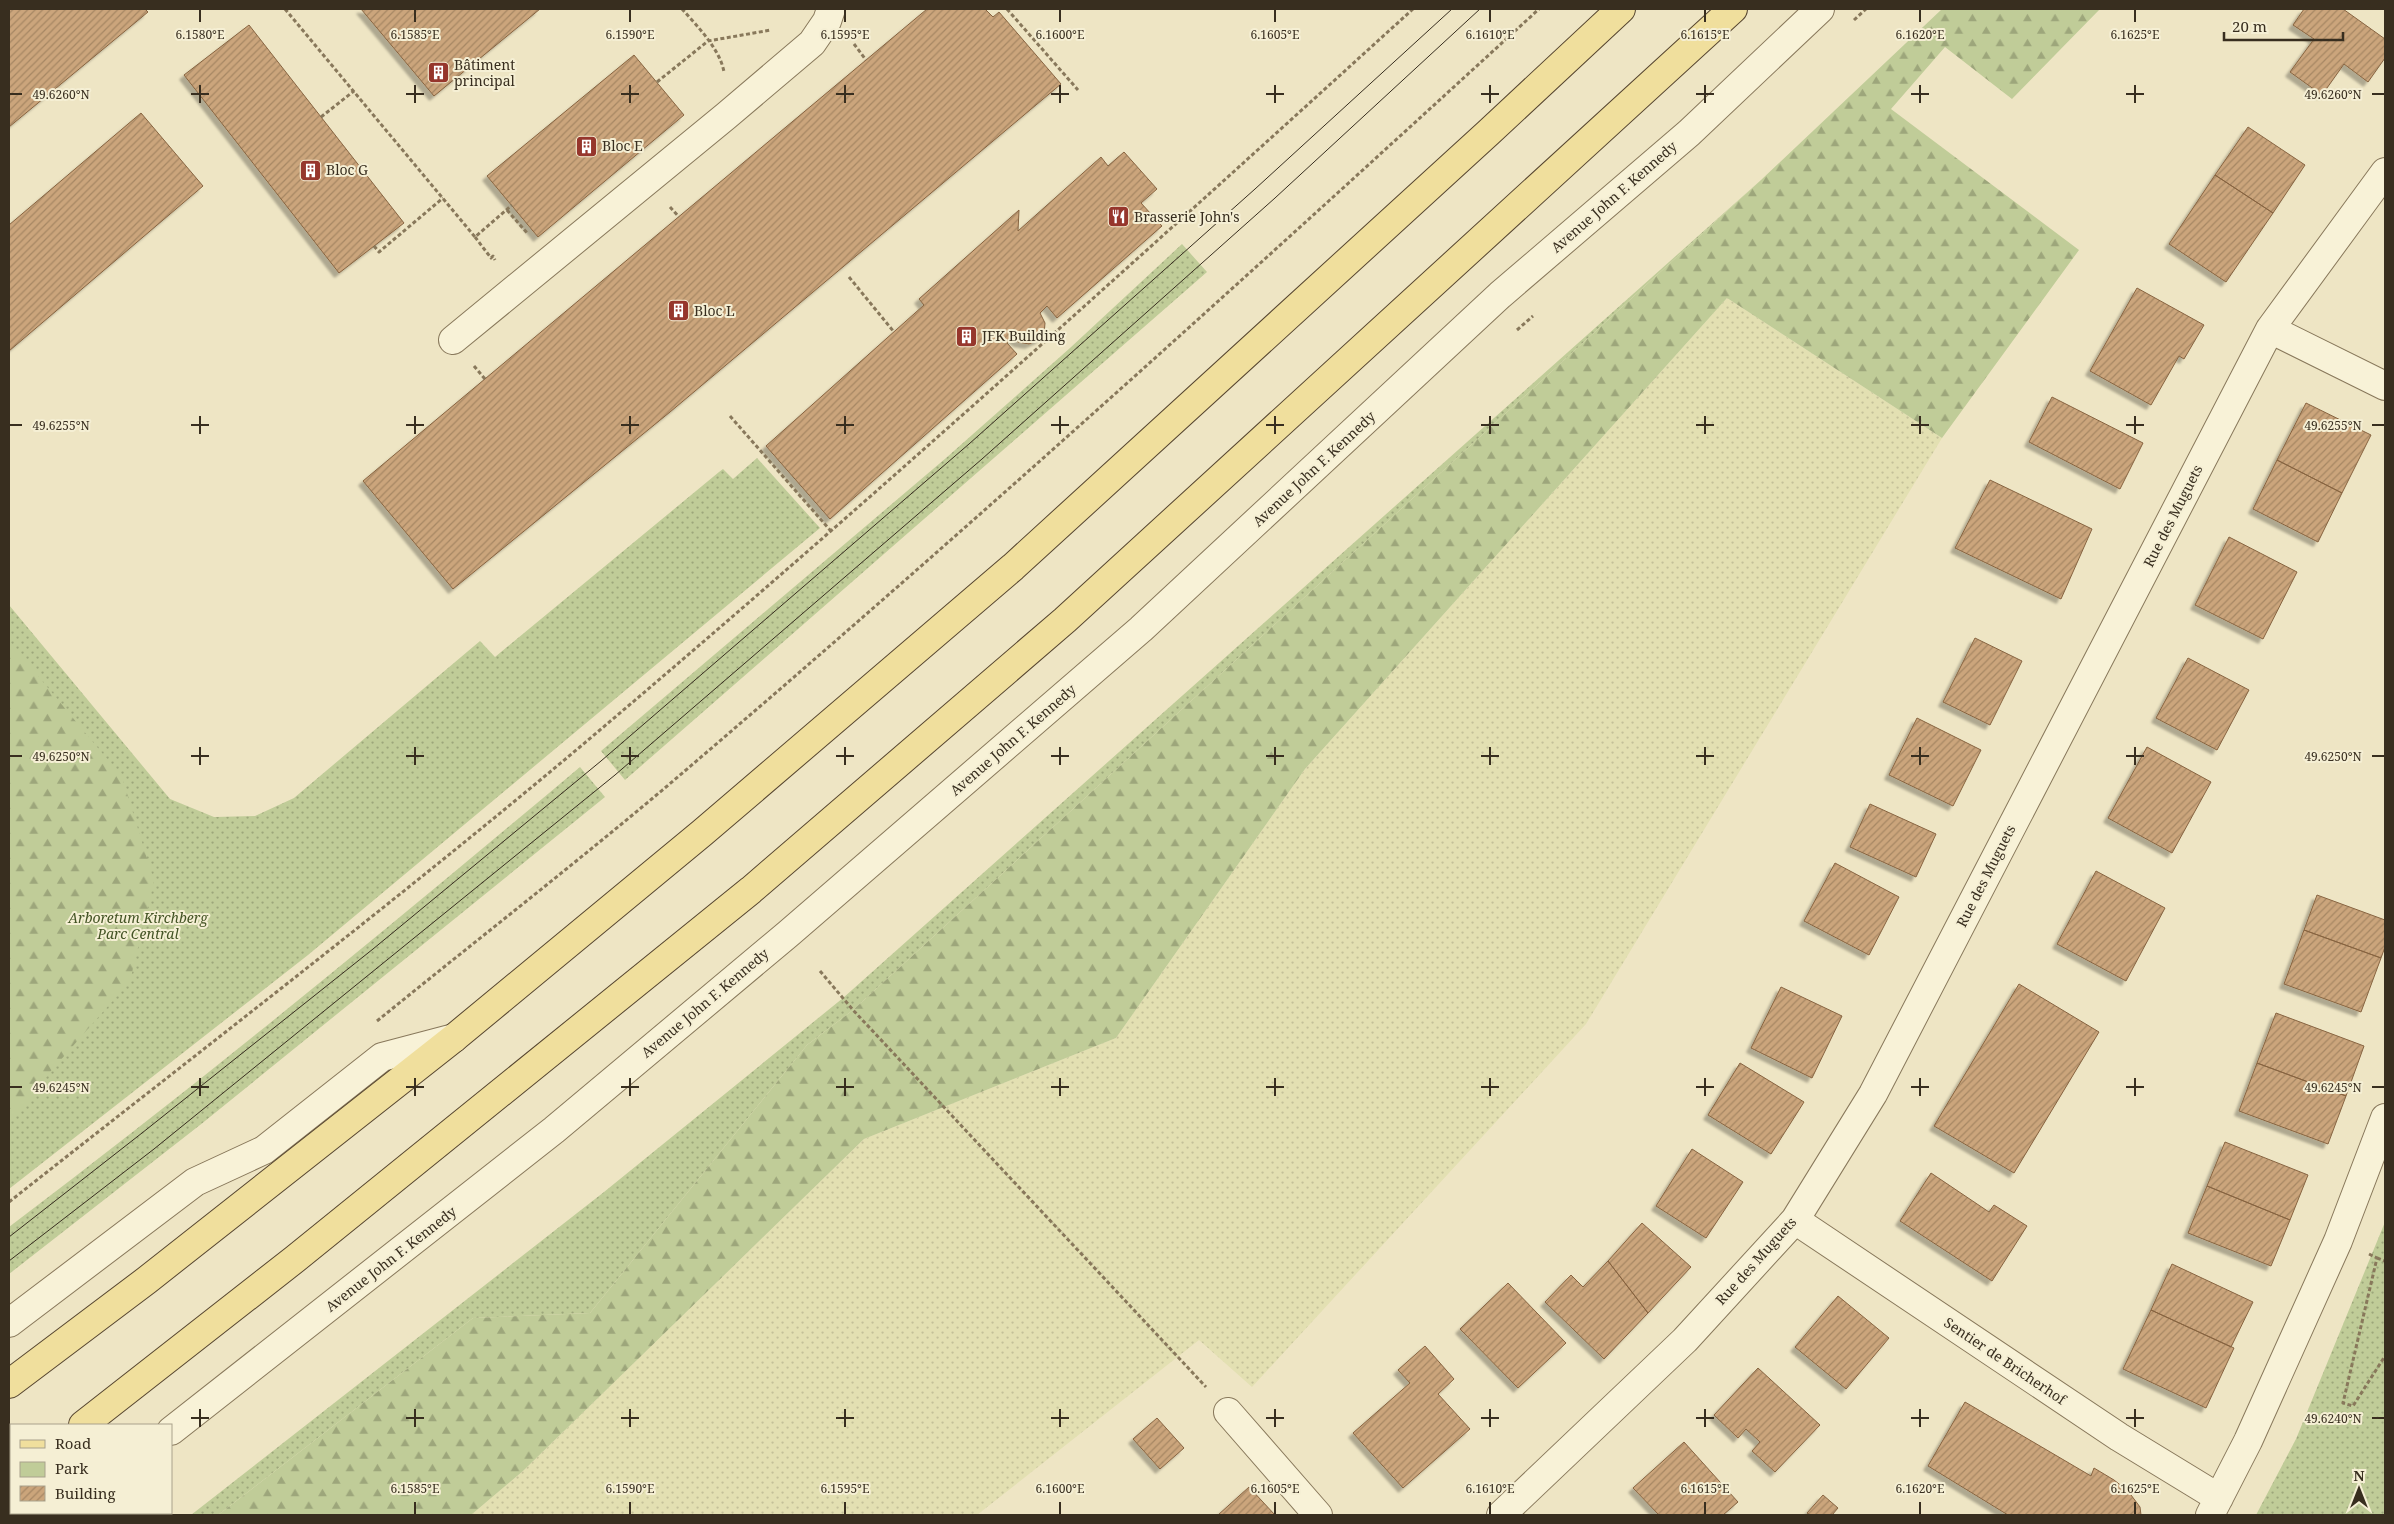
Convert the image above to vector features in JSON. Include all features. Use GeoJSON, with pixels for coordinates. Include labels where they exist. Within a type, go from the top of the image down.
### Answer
{"type":"FeatureCollection","features":[{"type":"Feature","properties":{"kind":"main road"},"geometry":{"type":"LineString","coordinates":[[9,1384],[147,1280],[454,1038],[702,833],[1013,567],[1622,9]]}},
{"type":"Feature","properties":{"kind":"main road"},"geometry":{"type":"LineString","coordinates":[[83,1424],[295,1259],[758,884],[1065,620],[1729,10]]}},
{"type":"Feature","properties":{"kind":"street","name":"Avenue John F. Kennedy"},"geometry":{"type":"LineString","coordinates":[[172,1430],[546,1136],[788,934],[1141,629],[1493,302],[1689,133],[1820,9]]}},
{"type":"Feature","properties":{"kind":"street"},"geometry":{"type":"LineString","coordinates":[[453,340],[741,104],[812,43],[829,15]]}},
{"type":"Feature","properties":{"kind":"street","name":"Rue des Muguets"},"geometry":{"type":"LineString","coordinates":[[1501,1515],[1685,1340],[1795,1220],[1873,1094],[2270,329],[2385,172]]}},
{"type":"Feature","properties":{"kind":"street"},"geometry":{"type":"LineString","coordinates":[[2270,329],[2385,386]]}},
{"type":"Feature","properties":{"kind":"street"},"geometry":{"type":"LineString","coordinates":[[9,1323],[195,1182],[264,1150],[382,1057],[454,1038]]}},
{"type":"Feature","properties":{"kind":"street","name":"Sentier de Bricherhof"},"geometry":{"type":"LineString","coordinates":[[1795,1220],[2119,1437],[2215,1506],[2248,1441],[2338,1241],[2385,1118]]}},
{"type":"Feature","properties":{"kind":"street"},"geometry":{"type":"LineString","coordinates":[[1228,1412],[1318,1515]]}},
{"type":"Feature","properties":{"kind":"path"},"geometry":{"type":"LineString","coordinates":[[285,9],[491,258],[493,256],[498,262]]}},
{"type":"Feature","properties":{"kind":"path"},"geometry":{"type":"LineString","coordinates":[[290,15],[291,9]]}},
{"type":"Feature","properties":{"kind":"path"},"geometry":{"type":"LineString","coordinates":[[682,9],[708,41]]}},
{"type":"Feature","properties":{"kind":"path"},"geometry":{"type":"LineString","coordinates":[[1007,9],[1078,90]]}},
{"type":"Feature","properties":{"kind":"path"},"geometry":{"type":"LineString","coordinates":[[9,1202],[310,965],[579,747],[830,530],[1186,215],[1412,9]]}},
{"type":"Feature","properties":{"kind":"path"},"geometry":{"type":"LineString","coordinates":[[372,1025],[664,788],[1009,488],[1244,280],[1539,9]]}},
{"type":"Feature","properties":{"kind":"path"},"geometry":{"type":"LineString","coordinates":[[657,82],[708,41],[829,15]]}},
{"type":"Feature","properties":{"kind":"path"},"geometry":{"type":"LineString","coordinates":[[321,117],[354,91]]}},
{"type":"Feature","properties":{"kind":"path"},"geometry":{"type":"LineString","coordinates":[[374,246],[379,252],[443,198]]}},
{"type":"Feature","properties":{"kind":"path"},"geometry":{"type":"LineString","coordinates":[[475,237],[512,206]]}},
{"type":"Feature","properties":{"kind":"path"},"geometry":{"type":"LineString","coordinates":[[507,210],[526,231]]}},
{"type":"Feature","properties":{"kind":"path"},"geometry":{"type":"LineString","coordinates":[[849,277],[894,332]]}},
{"type":"Feature","properties":{"kind":"path"},"geometry":{"type":"LineString","coordinates":[[730,416],[830,530]]}},
{"type":"Feature","properties":{"kind":"path"},"geometry":{"type":"LineString","coordinates":[[820,971],[853,1010],[1228,1412]]}},
{"type":"Feature","properties":{"kind":"path"},"geometry":{"type":"LineString","coordinates":[[2338,1241],[2385,1261]]}},
{"type":"Feature","properties":{"kind":"path"},"geometry":{"type":"LineString","coordinates":[[2377,1258],[2343,1403],[2353,1406],[2385,1356]]}},
{"type":"Feature","properties":{"kind":"shaded area"},"geometry":{"type":"Polygon","coordinates":[[[1727,298],[1942,438],[1586,1024],[1252,1387],[1199,1340],[977,1515],[471,1515],[523,1471],[864,1139],[1116,1038],[1305,769],[1727,298]]]}},
{"type":"Feature","properties":{"kind":"green space"},"geometry":{"type":"Polygon","coordinates":[[[1942,9],[2100,9],[2012,99],[1945,47],[1891,109],[2079,250],[1942,438],[1727,298],[1305,769],[1116,1038],[864,1139],[523,1471],[471,1515],[218,1515],[473,1318],[590,1313],[807,1045],[853,1010],[1761,180],[1942,9]]]}},
{"type":"Feature","properties":{"kind":"green space"},"geometry":{"type":"Polygon","coordinates":[[[1761,180],[853,1010],[807,1045],[590,1313],[473,1318],[218,1515],[191,1515],[604,1192],[843,998],[1761,180]]]}},
{"type":"Feature","properties":{"kind":"green space"},"geometry":{"type":"Polygon","coordinates":[[[1182,244],[1207,272],[625,780],[601,751],[946,458],[1070,348],[1182,244]]]}},
{"type":"Feature","properties":{"kind":"green space","name":"Arboretum Kirchberg Parc Central"},"geometry":{"type":"Polygon","coordinates":[[[757,458],[820,528],[308,955],[9,1189],[9,605],[170,799],[214,817],[255,816],[294,798],[480,641],[495,657],[719,472],[723,469],[733,479],[757,458]]]}},
{"type":"Feature","properties":{"kind":"green space"},"geometry":{"type":"Polygon","coordinates":[[[9,641],[122,777],[154,881],[130,981],[51,1071],[9,1124],[9,641]]]}},
{"type":"Feature","properties":{"kind":"green space"},"geometry":{"type":"Polygon","coordinates":[[[580,767],[605,797],[200,1125],[9,1274],[9,1227],[298,1001],[580,767]]]}},
{"type":"Feature","properties":{"kind":"green space"},"geometry":{"type":"Polygon","coordinates":[[[2385,1222],[2385,1515],[2256,1515],[2296,1439],[2385,1222]]]}},
{"type":"Feature","properties":{"kind":"building"},"geometry":{"type":"Polygon","coordinates":[[[9,9],[145,9],[148,12],[9,127],[9,9]]]}},
{"type":"Feature","properties":{"kind":"building","name":"Bâtiment principal"},"geometry":{"type":"Polygon","coordinates":[[[361,9],[540,9],[434,96],[361,9]]]}},
{"type":"Feature","properties":{"kind":"building","name":"Bloc L"},"geometry":{"type":"Polygon","coordinates":[[[927,9],[985,9],[993,17],[999,12],[1061,84],[670,412],[453,589],[363,481],[927,9]]]}},
{"type":"Feature","properties":{"kind":"building"},"geometry":{"type":"Polygon","coordinates":[[[2304,9],[2343,9],[2385,39],[2385,58],[2368,82],[2344,64],[2322,95],[2290,72],[2314,39],[2293,25],[2304,9]]]}},
{"type":"Feature","properties":{"kind":"building","name":"Bloc G"},"geometry":{"type":"Polygon","coordinates":[[[249,25],[404,223],[339,273],[184,75],[249,25]]]}},
{"type":"Feature","properties":{"kind":"building","name":"Bloc E"},"geometry":{"type":"Polygon","coordinates":[[[634,55],[684,115],[538,237],[487,176],[634,55]]]}},
{"type":"Feature","properties":{"kind":"building"},"geometry":{"type":"Polygon","coordinates":[[[141,113],[203,186],[9,351],[9,225],[141,113]]]}},
{"type":"Feature","properties":{"kind":"building"},"geometry":{"type":"Polygon","coordinates":[[[2248,127],[2305,165],[2273,213],[2215,175],[2248,127]]]}},
{"type":"Feature","properties":{"kind":"building","name":"JFK Building"},"geometry":{"type":"Polygon","coordinates":[[[1124,152],[1157,189],[1141,203],[1162,226],[1057,318],[1047,306],[1040,313],[1045,323],[1044,335],[1040,339],[1029,344],[1018,342],[1013,338],[1007,343],[1017,354],[830,519],[766,446],[924,305],[919,299],[1019,210],[1018,231],[1101,157],[1108,166],[1124,152]]]}},
{"type":"Feature","properties":{"kind":"building"},"geometry":{"type":"Polygon","coordinates":[[[2215,175],[2273,213],[2226,282],[2169,244],[2215,175]]]}},
{"type":"Feature","properties":{"kind":"building"},"geometry":{"type":"Polygon","coordinates":[[[2137,288],[2204,325],[2184,359],[2179,356],[2151,405],[2090,371],[2137,288]]]}},
{"type":"Feature","properties":{"kind":"building"},"geometry":{"type":"Polygon","coordinates":[[[2052,397],[2143,443],[2120,489],[2029,442],[2052,397]]]}},
{"type":"Feature","properties":{"kind":"building"},"geometry":{"type":"Polygon","coordinates":[[[2306,403],[2371,435],[2342,493],[2277,460],[2306,403]]]}},
{"type":"Feature","properties":{"kind":"building"},"geometry":{"type":"Polygon","coordinates":[[[2277,460],[2342,493],[2318,542],[2253,509],[2277,460]]]}},
{"type":"Feature","properties":{"kind":"building"},"geometry":{"type":"Polygon","coordinates":[[[1990,480],[2092,529],[2061,599],[1955,548],[1990,480]]]}},
{"type":"Feature","properties":{"kind":"building"},"geometry":{"type":"Polygon","coordinates":[[[2229,537],[2297,572],[2263,639],[2195,605],[2229,537]]]}},
{"type":"Feature","properties":{"kind":"building"},"geometry":{"type":"Polygon","coordinates":[[[1975,638],[2022,661],[1990,725],[1943,702],[1975,638]]]}},
{"type":"Feature","properties":{"kind":"building"},"geometry":{"type":"Polygon","coordinates":[[[2188,658],[2249,690],[2217,750],[2156,718],[2188,658]]]}},
{"type":"Feature","properties":{"kind":"building"},"geometry":{"type":"Polygon","coordinates":[[[1917,718],[1981,750],[1953,806],[1889,775],[1917,718]]]}},
{"type":"Feature","properties":{"kind":"building"},"geometry":{"type":"Polygon","coordinates":[[[2147,747],[2211,782],[2172,853],[2108,818],[2147,747]]]}},
{"type":"Feature","properties":{"kind":"building"},"geometry":{"type":"Polygon","coordinates":[[[1870,804],[1936,834],[1916,877],[1850,847],[1870,804]]]}},
{"type":"Feature","properties":{"kind":"building"},"geometry":{"type":"Polygon","coordinates":[[[1835,863],[1899,897],[1869,955],[1804,921],[1835,863]]]}},
{"type":"Feature","properties":{"kind":"building"},"geometry":{"type":"Polygon","coordinates":[[[2096,871],[2165,908],[2126,981],[2057,944],[2096,871]]]}},
{"type":"Feature","properties":{"kind":"building"},"geometry":{"type":"Polygon","coordinates":[[[2317,895],[2385,920],[2385,947],[2381,958],[2304,930],[2317,895]]]}},
{"type":"Feature","properties":{"kind":"building"},"geometry":{"type":"Polygon","coordinates":[[[2304,930],[2381,958],[2361,1012],[2284,984],[2304,930]]]}},
{"type":"Feature","properties":{"kind":"building"},"geometry":{"type":"Polygon","coordinates":[[[2019,984],[2099,1032],[2014,1173],[1934,1126],[2019,984]]]}},
{"type":"Feature","properties":{"kind":"building"},"geometry":{"type":"Polygon","coordinates":[[[1781,987],[1842,1016],[1812,1078],[1751,1048],[1781,987]]]}},
{"type":"Feature","properties":{"kind":"building"},"geometry":{"type":"Polygon","coordinates":[[[2276,1013],[2364,1046],[2346,1096],[2257,1063],[2276,1013]]]}},
{"type":"Feature","properties":{"kind":"building"},"geometry":{"type":"Polygon","coordinates":[[[1740,1063],[1804,1102],[1771,1154],[1708,1115],[1740,1063]]]}},
{"type":"Feature","properties":{"kind":"building"},"geometry":{"type":"Polygon","coordinates":[[[2257,1063],[2346,1096],[2328,1144],[2239,1111],[2257,1063]]]}},
{"type":"Feature","properties":{"kind":"building"},"geometry":{"type":"Polygon","coordinates":[[[2225,1142],[2308,1175],[2290,1220],[2207,1186],[2225,1142]]]}},
{"type":"Feature","properties":{"kind":"building"},"geometry":{"type":"Polygon","coordinates":[[[1692,1149],[1743,1182],[1706,1238],[1656,1206],[1692,1149]]]}},
{"type":"Feature","properties":{"kind":"building"},"geometry":{"type":"Polygon","coordinates":[[[1931,1173],[1989,1212],[1994,1205],[2027,1226],[1992,1281],[1900,1221],[1931,1173]]]}},
{"type":"Feature","properties":{"kind":"building"},"geometry":{"type":"Polygon","coordinates":[[[2207,1186],[2290,1220],[2271,1266],[2188,1233],[2207,1186]]]}},
{"type":"Feature","properties":{"kind":"building"},"geometry":{"type":"Polygon","coordinates":[[[1642,1223],[1691,1267],[1648,1313],[1608,1261],[1642,1223]]]}},
{"type":"Feature","properties":{"kind":"building"},"geometry":{"type":"Polygon","coordinates":[[[1608,1261],[1648,1313],[1604,1359],[1545,1302],[1571,1275],[1583,1287],[1608,1261]]]}},
{"type":"Feature","properties":{"kind":"building"},"geometry":{"type":"Polygon","coordinates":[[[2172,1264],[2253,1302],[2231,1347],[2151,1310],[2172,1264]]]}},
{"type":"Feature","properties":{"kind":"building"},"geometry":{"type":"Polygon","coordinates":[[[1508,1283],[1566,1343],[1518,1388],[1460,1329],[1508,1283]]]}},
{"type":"Feature","properties":{"kind":"building"},"geometry":{"type":"Polygon","coordinates":[[[1838,1296],[1889,1338],[1846,1389],[1795,1347],[1838,1296]]]}},
{"type":"Feature","properties":{"kind":"building"},"geometry":{"type":"Polygon","coordinates":[[[2151,1310],[2234,1348],[2206,1408],[2123,1369],[2151,1310]]]}},
{"type":"Feature","properties":{"kind":"building"},"geometry":{"type":"Polygon","coordinates":[[[1425,1346],[1454,1379],[1438,1394],[1470,1429],[1403,1488],[1353,1433],[1410,1383],[1398,1370],[1425,1346]]]}},
{"type":"Feature","properties":{"kind":"building"},"geometry":{"type":"Polygon","coordinates":[[[1758,1368],[1820,1425],[1775,1472],[1752,1451],[1760,1442],[1746,1429],[1738,1438],[1714,1415],[1758,1368]]]}},
{"type":"Feature","properties":{"kind":"building"},"geometry":{"type":"Polygon","coordinates":[[[1965,1402],[2091,1476],[2094,1468],[2114,1480],[2128,1491],[2140,1507],[2141,1515],[2008,1515],[1928,1466],[1965,1402]]]}},
{"type":"Feature","properties":{"kind":"building"},"geometry":{"type":"Polygon","coordinates":[[[1157,1418],[1184,1448],[1160,1469],[1133,1439],[1157,1418]]]}},
{"type":"Feature","properties":{"kind":"building"},"geometry":{"type":"Polygon","coordinates":[[[1684,1442],[1738,1502],[1723,1515],[1659,1515],[1633,1488],[1684,1442]]]}},
{"type":"Feature","properties":{"kind":"building"},"geometry":{"type":"Polygon","coordinates":[[[1249,1487],[1275,1515],[1218,1515],[1249,1487]]]}},
{"type":"Feature","properties":{"kind":"building"},"geometry":{"type":"Polygon","coordinates":[[[1823,1495],[1838,1508],[1832,1515],[1810,1515],[1807,1513],[1823,1495]]]}},
{"type":"Feature","properties":{"kind":"tram line"},"geometry":{"type":"LineString","coordinates":[[9,1237],[373,949],[601,761],[969,444],[1255,189],[1452,9]]}},
{"type":"Feature","properties":{"kind":"tram line"},"geometry":{"type":"LineString","coordinates":[[9,1261],[154,1149],[615,775],[982,459],[1275,198],[1480,9]]}},
{"type":"Feature","properties":{"kind":"place","name":"Bâtiment principal"},"geometry":{"type":"Point","coordinates":[438,73]}},
{"type":"Feature","properties":{"kind":"place","name":"Bloc E"},"geometry":{"type":"Point","coordinates":[586,146]}},
{"type":"Feature","properties":{"kind":"place","name":"Bloc G"},"geometry":{"type":"Point","coordinates":[310,170]}},
{"type":"Feature","properties":{"kind":"place","name":"Brasserie John's"},"geometry":{"type":"Point","coordinates":[1118,217]}},
{"type":"Feature","properties":{"kind":"place","name":"Bloc L"},"geometry":{"type":"Point","coordinates":[678,311]}},
{"type":"Feature","properties":{"kind":"place","name":"JFK Building"},"geometry":{"type":"Point","coordinates":[966,336]}}]}
